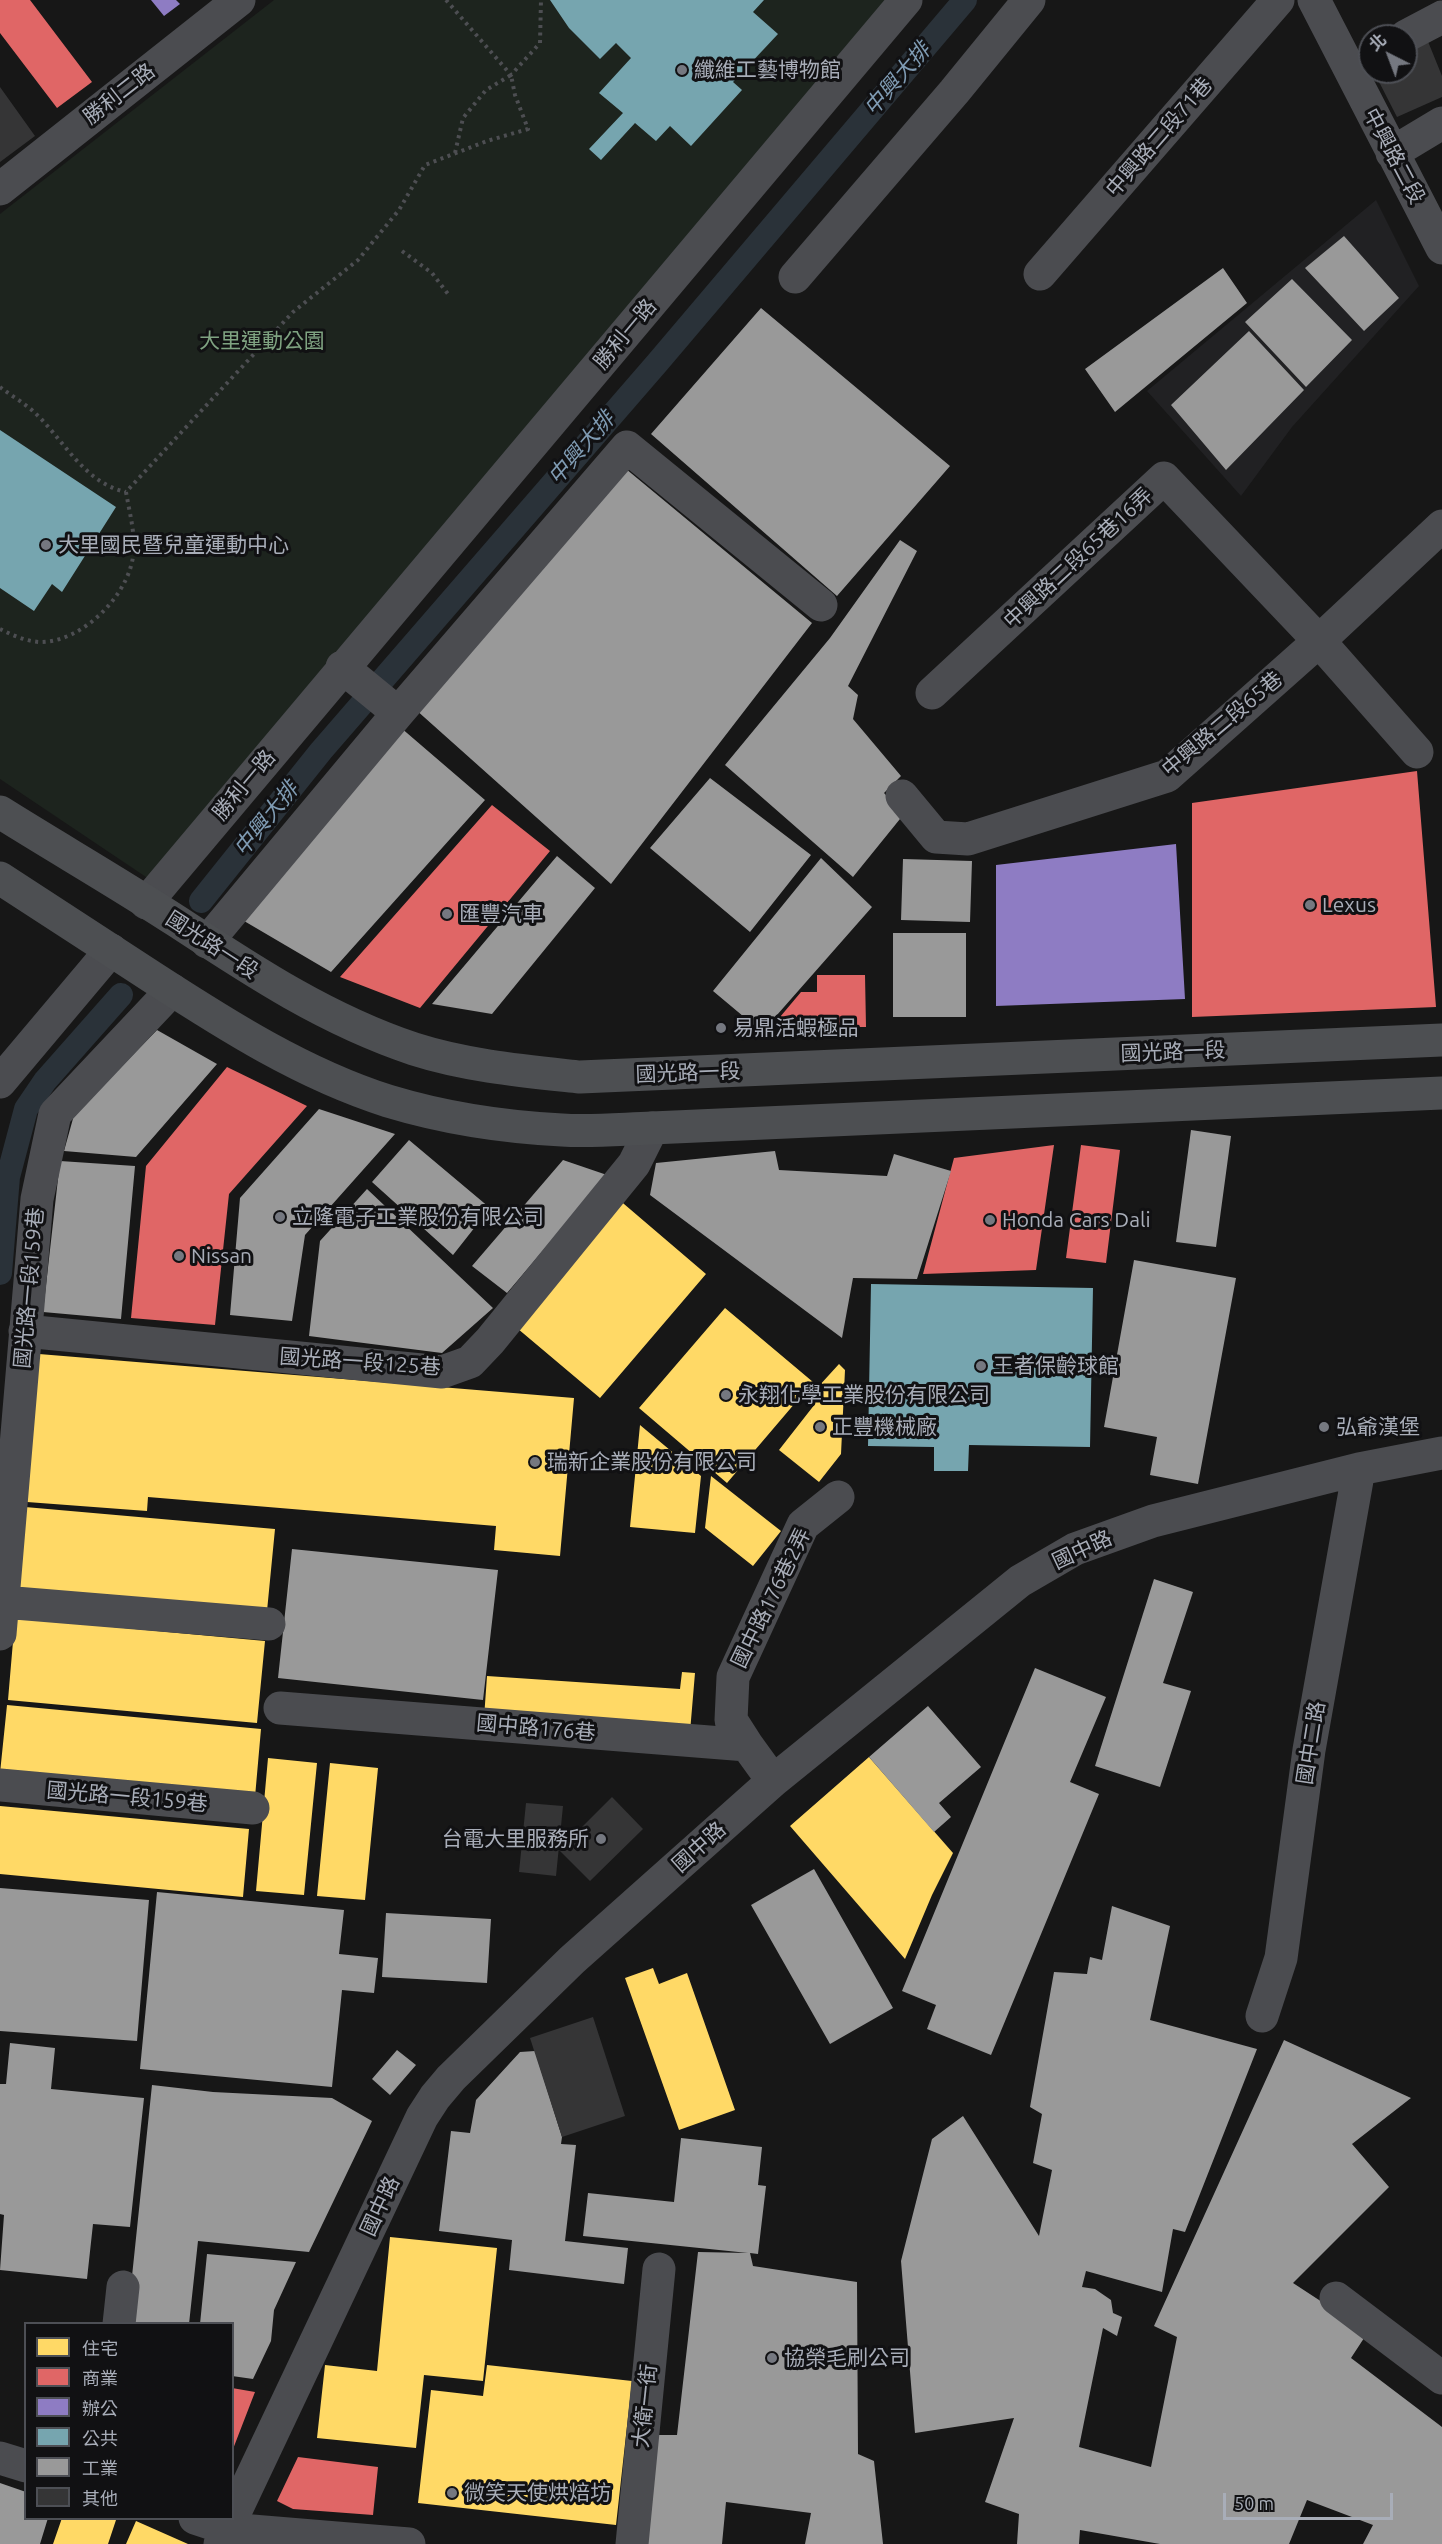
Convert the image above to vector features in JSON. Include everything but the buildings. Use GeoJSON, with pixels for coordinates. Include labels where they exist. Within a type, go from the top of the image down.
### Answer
{"type":"FeatureCollection","features":[{"type":"Feature","properties":{"kind":"main road","name":"國光路一段"},"geometry":{"type":"LineString","coordinates":[[0,812],[309,1005],[376,1035],[416,1049],[512,1070],[580,1077],[1442,1040]]}},
{"type":"Feature","properties":{"kind":"main road"},"geometry":{"type":"LineString","coordinates":[[0,878],[172,990],[282,1056],[349,1087],[388,1101],[494,1124],[564,1131],[1442,1093]]}},
{"type":"Feature","properties":{"kind":"street","name":"勝利二路"},"geometry":{"type":"LineString","coordinates":[[0,189],[239,0]]}},
{"type":"Feature","properties":{"kind":"street","name":"勝利一路"},"geometry":{"type":"LineString","coordinates":[[146,903],[342,667],[469,521],[906,0]]}},
{"type":"Feature","properties":{"kind":"street"},"geometry":{"type":"LineString","coordinates":[[795,278],[954,92],[1029,0]]}},
{"type":"Feature","properties":{"kind":"street","name":"中興路二段71巷"},"geometry":{"type":"LineString","coordinates":[[1040,274],[1278,0]]}},
{"type":"Feature","properties":{"kind":"street","name":"中興路二段"},"geometry":{"type":"LineString","coordinates":[[1314,0],[1358,60]]}},
{"type":"Feature","properties":{"kind":"street"},"geometry":{"type":"LineString","coordinates":[[1418,30],[1442,17]]}},
{"type":"Feature","properties":{"kind":"street","name":"中興路二段"},"geometry":{"type":"LineString","coordinates":[[1367,84],[1392,153],[1442,248]]}},
{"type":"Feature","properties":{"kind":"street"},"geometry":{"type":"LineString","coordinates":[[1392,153],[1442,123]]}},
{"type":"Feature","properties":{"kind":"street"},"geometry":{"type":"LineString","coordinates":[[207,942],[398,713],[627,447],[821,605]]}},
{"type":"Feature","properties":{"kind":"street","name":"中興路二段65巷16弄"},"geometry":{"type":"LineString","coordinates":[[932,693],[1164,478],[1318,641]]}},
{"type":"Feature","properties":{"kind":"street","name":"中興路二段65巷"},"geometry":{"type":"LineString","coordinates":[[902,796],[936,837],[968,839],[1167,776],[1442,526]]}},
{"type":"Feature","properties":{"kind":"street"},"geometry":{"type":"LineString","coordinates":[[1318,641],[1417,752]]}},
{"type":"Feature","properties":{"kind":"street"},"geometry":{"type":"LineString","coordinates":[[342,667],[398,713]]}},
{"type":"Feature","properties":{"kind":"street"},"geometry":{"type":"LineString","coordinates":[[0,1082],[111,950]]}},
{"type":"Feature","properties":{"kind":"street","name":"國光路一段159巷"},"geometry":{"type":"LineString","coordinates":[[0,1634],[37,1199],[55,1114],[172,990]]}},
{"type":"Feature","properties":{"kind":"street","name":"國光路一段125巷"},"geometry":{"type":"LineString","coordinates":[[25,1331],[442,1372],[470,1362],[490,1341],[634,1164],[652,1128]]}},
{"type":"Feature","properties":{"kind":"street","name":"國中路"},"geometry":{"type":"LineString","coordinates":[[234,2515],[417,2127],[435,2097],[451,2078],[572,1960],[773,1781],[1020,1581],[1075,1550],[1153,1521],[1359,1469],[1442,1453]]}},
{"type":"Feature","properties":{"kind":"street","name":"國中二路"},"geometry":{"type":"LineString","coordinates":[[1262,2016],[1281,1958],[1309,1750],[1359,1469]]}},
{"type":"Feature","properties":{"kind":"street","name":"國中路176巷2弄"},"geometry":{"type":"LineString","coordinates":[[747,1745],[731,1720],[733,1677],[803,1525],[838,1497]]}},
{"type":"Feature","properties":{"kind":"street"},"geometry":{"type":"LineString","coordinates":[[3,1602],[269,1624]]}},
{"type":"Feature","properties":{"kind":"street","name":"國中路176巷"},"geometry":{"type":"LineString","coordinates":[[280,1708],[747,1745]]}},
{"type":"Feature","properties":{"kind":"street"},"geometry":{"type":"LineString","coordinates":[[747,1745],[773,1781]]}},
{"type":"Feature","properties":{"kind":"street","name":"國光路一段159巷"},"geometry":{"type":"LineString","coordinates":[[0,1785],[253,1808]]}},
{"type":"Feature","properties":{"kind":"street","name":"大衛一街"},"geometry":{"type":"LineString","coordinates":[[632,2544],[659,2269]]}},
{"type":"Feature","properties":{"kind":"street"},"geometry":{"type":"LineString","coordinates":[[119,2322],[123,2287]]}},
{"type":"Feature","properties":{"kind":"street"},"geometry":{"type":"LineString","coordinates":[[1335,2298],[1442,2378]]}},
{"type":"Feature","properties":{"kind":"street"},"geometry":{"type":"LineString","coordinates":[[0,2458],[24,2465]]}},
{"type":"Feature","properties":{"kind":"street"},"geometry":{"type":"LineString","coordinates":[[198,2520],[224,2536],[409,2544]]}},
{"type":"Feature","properties":{"kind":"street","name":"國中路"},"geometry":{"type":"LineString","coordinates":[[224,2536],[232,2520]]}},
{"type":"Feature","properties":{"kind":"path"},"geometry":{"type":"LineString","coordinates":[[126,492],[292,312],[358,260],[399,210],[425,165],[528,129],[515,95],[511,75],[446,0]]}},
{"type":"Feature","properties":{"kind":"path"},"geometry":{"type":"LineString","coordinates":[[456,153],[463,118],[486,90],[511,75],[540,43],[541,0]]}},
{"type":"Feature","properties":{"kind":"path"},"geometry":{"type":"LineString","coordinates":[[402,251],[432,273],[448,294]]}},
{"type":"Feature","properties":{"kind":"path"},"geometry":{"type":"LineString","coordinates":[[0,387],[34,412],[75,460],[109,489],[126,492]]}},
{"type":"Feature","properties":{"kind":"path"},"geometry":{"type":"LineString","coordinates":[[0,629],[15,637],[40,642],[63,638],[85,627],[117,595],[131,565],[134,534],[126,492]]}},
{"type":"Feature","properties":{"kind":"shaded area"},"geometry":{"type":"Polygon","coordinates":[[[1376,200],[1419,286],[1292,427],[1241,496],[1147,391],[1376,200]]]}},
{"type":"Feature","properties":{"kind":"green space","name":"大里運動公園"},"geometry":{"type":"Polygon","coordinates":[[[274,0],[890,0],[149,879],[0,779],[0,214],[274,0]]]}},
{"type":"Feature","properties":{"kind":"waterway","name":"中興大排"},"geometry":{"type":"LineString","coordinates":[[201,901],[321,751],[658,362],[965,0]]}},
{"type":"Feature","properties":{"kind":"waterway","name":"中興大排"},"geometry":{"type":"LineString","coordinates":[[0,1273],[8,1177],[26,1109],[45,1081],[121,995]]}},
{"type":"Feature","properties":{"kind":"place","name":"纖維工藝博物館"},"geometry":{"type":"Point","coordinates":[682,70]}},
{"type":"Feature","properties":{"kind":"place","name":"大里國民暨兒童運動中心"},"geometry":{"type":"Point","coordinates":[46,545]}},
{"type":"Feature","properties":{"kind":"place","name":"Lexus"},"geometry":{"type":"Point","coordinates":[1310,905]}},
{"type":"Feature","properties":{"kind":"place","name":"匯豐汽車"},"geometry":{"type":"Point","coordinates":[447,914]}},
{"type":"Feature","properties":{"kind":"place","name":"易鼎活蝦極品"},"geometry":{"type":"Point","coordinates":[721,1028]}},
{"type":"Feature","properties":{"kind":"place","name":"立隆電子工業股份有限公司"},"geometry":{"type":"Point","coordinates":[280,1217]}},
{"type":"Feature","properties":{"kind":"place","name":"Honda Cars Dali"},"geometry":{"type":"Point","coordinates":[990,1220]}},
{"type":"Feature","properties":{"kind":"place","name":"Nissan"},"geometry":{"type":"Point","coordinates":[179,1256]}},
{"type":"Feature","properties":{"kind":"place","name":"王者保齡球館"},"geometry":{"type":"Point","coordinates":[981,1366]}},
{"type":"Feature","properties":{"kind":"place","name":"永翔化學工業股份有限公司"},"geometry":{"type":"Point","coordinates":[726,1395]}},
{"type":"Feature","properties":{"kind":"place","name":"正豐機械廠"},"geometry":{"type":"Point","coordinates":[820,1427]}},
{"type":"Feature","properties":{"kind":"place","name":"弘爺漢堡"},"geometry":{"type":"Point","coordinates":[1324,1427]}},
{"type":"Feature","properties":{"kind":"place","name":"瑞新企業股份有限公司"},"geometry":{"type":"Point","coordinates":[535,1462]}},
{"type":"Feature","properties":{"kind":"place","name":"台電大里服務所"},"geometry":{"type":"Point","coordinates":[601,1839]}},
{"type":"Feature","properties":{"kind":"place","name":"協榮毛刷公司"},"geometry":{"type":"Point","coordinates":[772,2358]}},
{"type":"Feature","properties":{"kind":"place","name":"微笑天使烘焙坊"},"geometry":{"type":"Point","coordinates":[452,2493]}}]}
